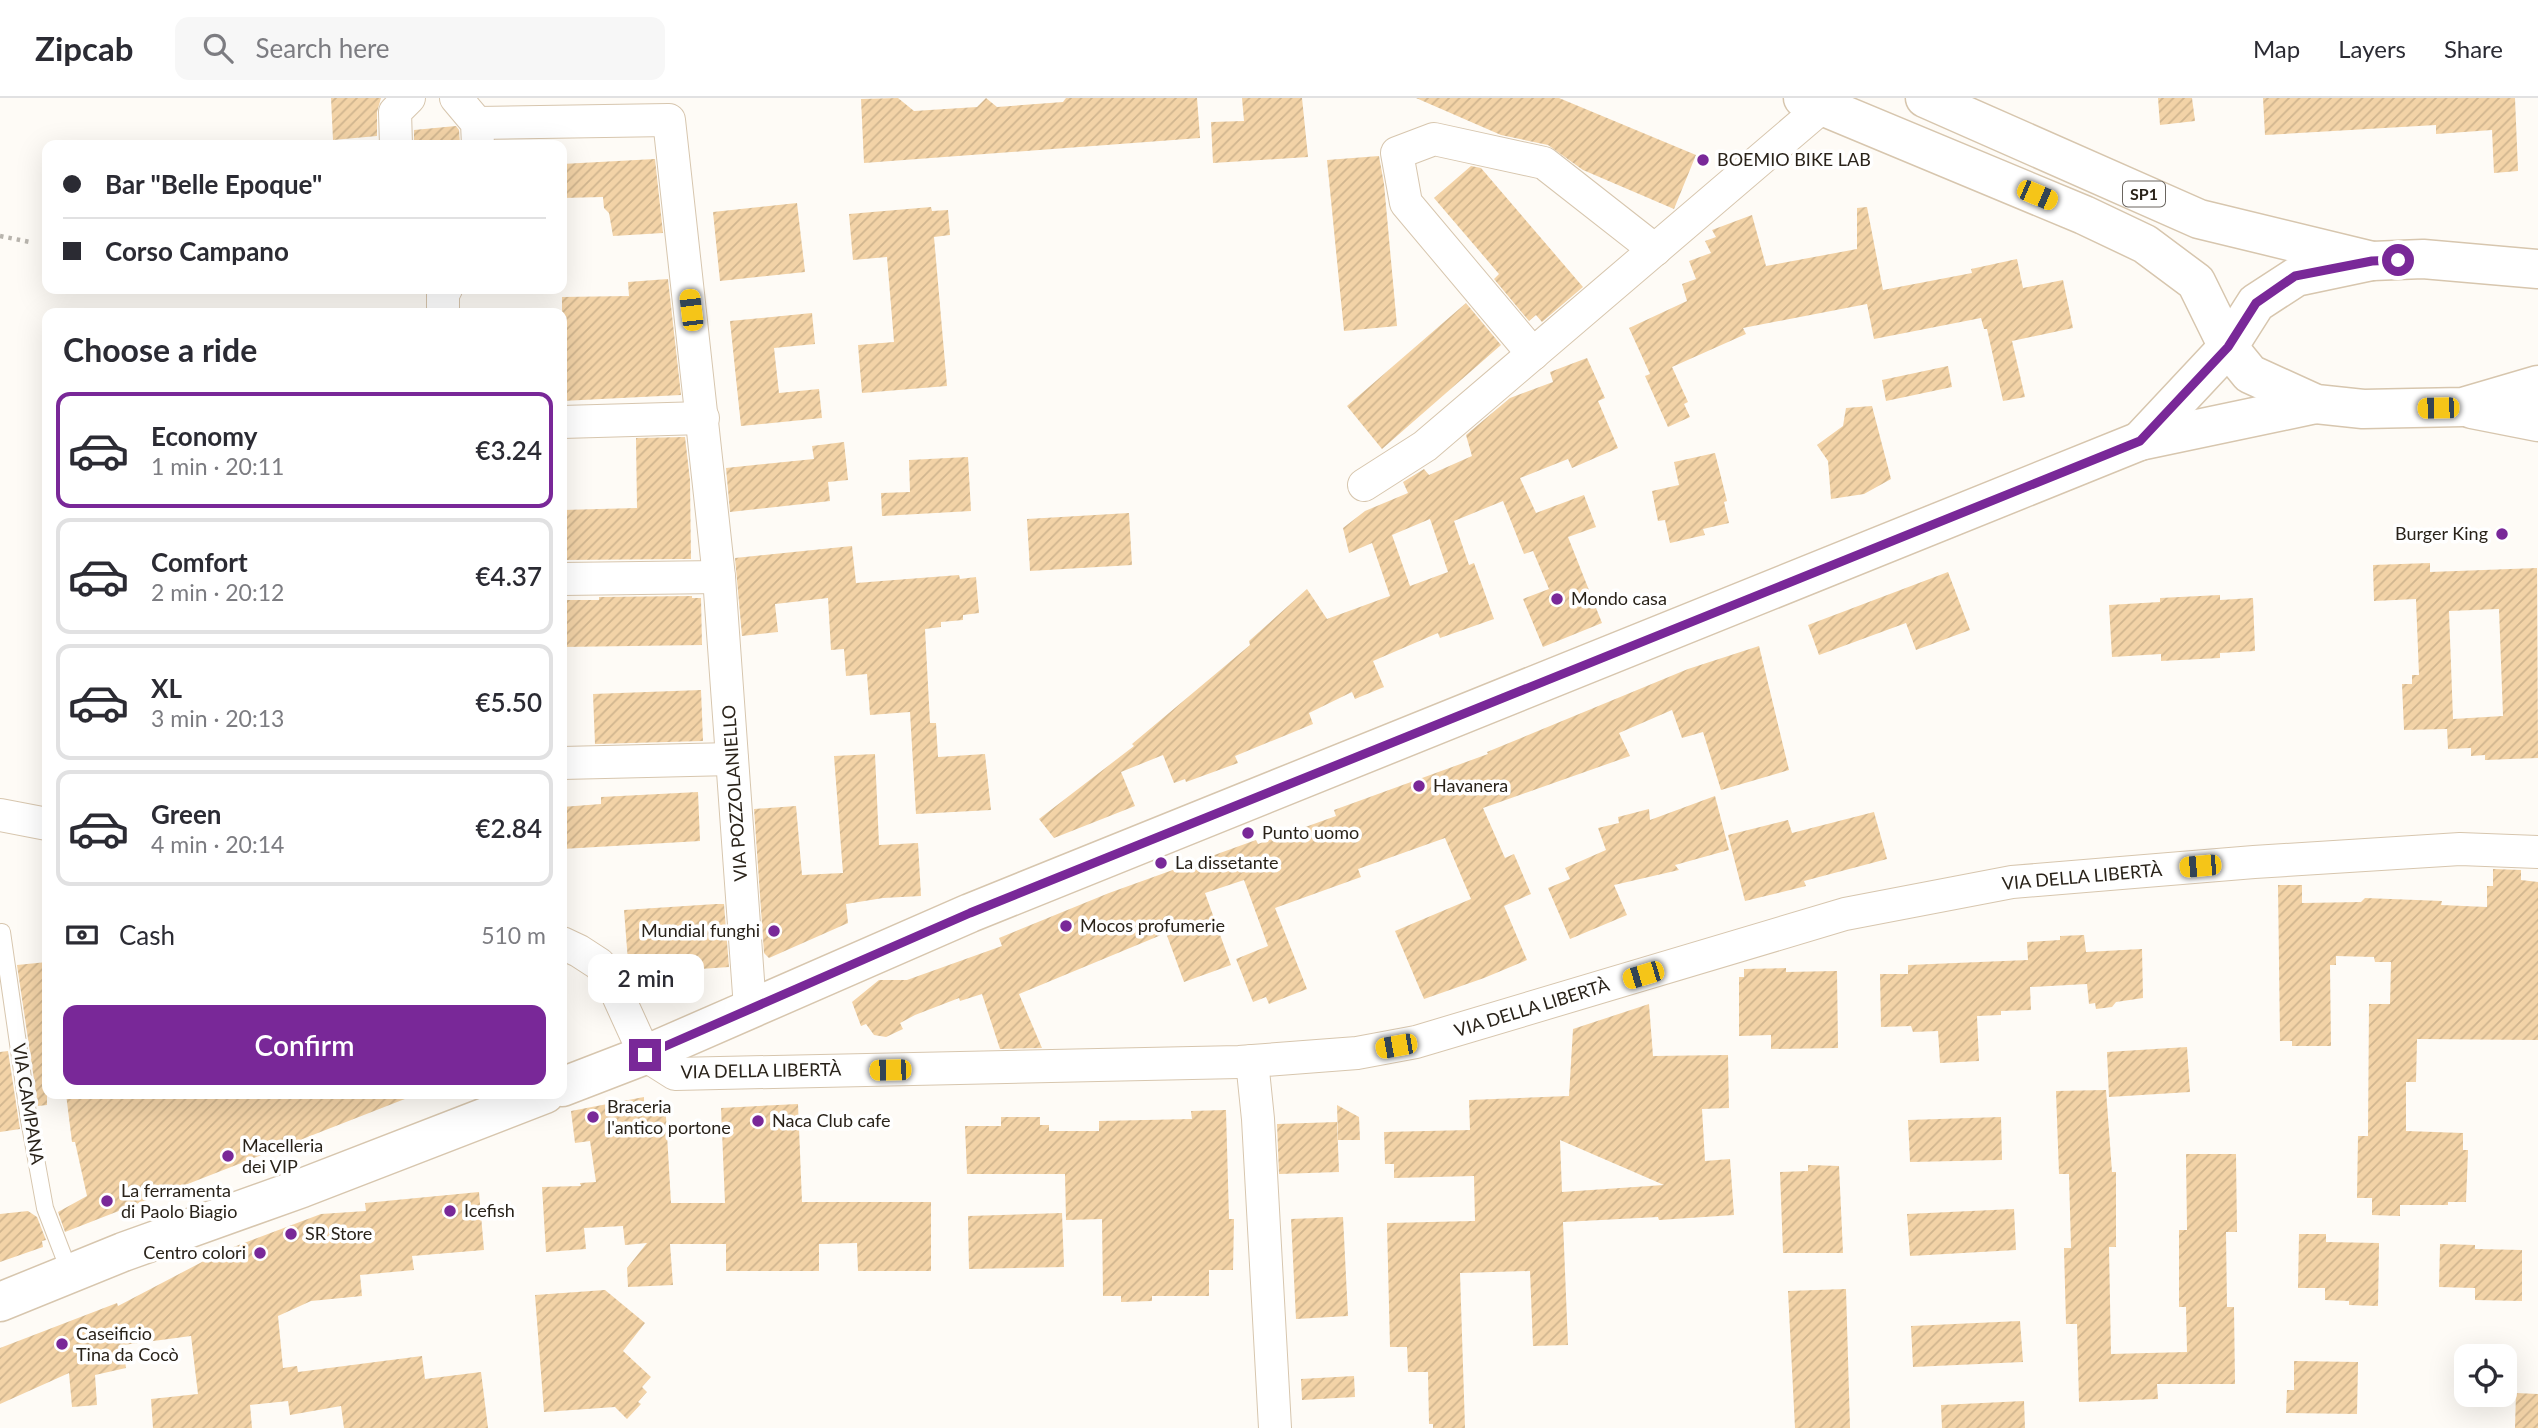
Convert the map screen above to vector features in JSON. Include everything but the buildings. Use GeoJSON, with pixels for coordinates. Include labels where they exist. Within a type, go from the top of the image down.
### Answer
{"type":"FeatureCollection","features":[{"type":"Feature","properties":{"kind":"main road","name":"SP1"},"geometry":{"type":"LineString","coordinates":[[1926,98],[2199,219],[2372,261]]}},
{"type":"Feature","properties":{"kind":"main road","name":"SP1"},"geometry":{"type":"LineString","coordinates":[[1813,102],[2084,215],[2145,244],[2196,282],[2228,347]]}},
{"type":"Feature","properties":{"kind":"main road"},"geometry":{"type":"LineString","coordinates":[[2140,441],[2228,347],[2256,303],[2295,276],[2372,261],[2423,259],[2537,268]]}},
{"type":"Feature","properties":{"kind":"main road"},"geometry":{"type":"LineString","coordinates":[[2228,347],[2250,374],[2316,404]]}},
{"type":"Feature","properties":{"kind":"main road"},"geometry":{"type":"LineString","coordinates":[[2463,407],[2538,385]]}},
{"type":"Feature","properties":{"kind":"main road"},"geometry":{"type":"LineString","coordinates":[[567,1085],[645,1055],[983,908],[2140,441],[2316,404],[2363,409],[2463,407],[2538,422]]}},
{"type":"Feature","properties":{"kind":"main road"},"geometry":{"type":"LineString","coordinates":[[0,1302],[70,1273],[302,1188],[532,1099]]}},
{"type":"Feature","properties":{"kind":"street"},"geometry":{"type":"LineString","coordinates":[[396,140],[394,112],[409,98]]}},
{"type":"Feature","properties":{"kind":"street","name":"VIA POZZOLANIELLO"},"geometry":{"type":"LineString","coordinates":[[456,98],[478,134],[669,120],[719,577],[750,1008]]}},
{"type":"Feature","properties":{"kind":"street"},"geometry":{"type":"LineString","coordinates":[[1364,485],[1425,446],[1655,250],[1813,102]]}},
{"type":"Feature","properties":{"kind":"street"},"geometry":{"type":"LineString","coordinates":[[1533,354],[1406,203],[1397,153],[1434,139],[1544,163],[1655,250]]}},
{"type":"Feature","properties":{"kind":"street"},"geometry":{"type":"LineString","coordinates":[[567,422],[703,418]]}},
{"type":"Feature","properties":{"kind":"street"},"geometry":{"type":"LineString","coordinates":[[567,579],[719,577]]}},
{"type":"Feature","properties":{"kind":"street","name":"VIA POZZOLANIELLO"},"geometry":{"type":"LineString","coordinates":[[567,763],[732,759]]}},
{"type":"Feature","properties":{"kind":"street"},"geometry":{"type":"LineString","coordinates":[[0,815],[42,823]]}},
{"type":"Feature","properties":{"kind":"street","name":"VIA DELLA LIBERTÀ"},"geometry":{"type":"LineString","coordinates":[[645,1055],[676,1074],[1252,1061],[1357,1053],[1416,1042],[1845,914],[2012,882],[2432,850],[2538,852]]}},
{"type":"Feature","properties":{"kind":"street"},"geometry":{"type":"LineString","coordinates":[[567,945],[599,964],[610,978],[645,1055]]}},
{"type":"Feature","properties":{"kind":"street"},"geometry":{"type":"LineString","coordinates":[[1252,1061],[1258,1119],[1275,1428]]}},
{"type":"Feature","properties":{"kind":"lane","name":"VIA CAMPANA"},"geometry":{"type":"LineString","coordinates":[[2,932],[29,1120],[46,1208],[70,1273]]}},
{"type":"Feature","properties":{"kind":"path"},"geometry":{"type":"LineString","coordinates":[[0,236],[30,242]]}},
{"type":"Feature","properties":{"kind":"place","name":"BOEMIO BIKE LAB"},"geometry":{"type":"Point","coordinates":[1703,160]}},
{"type":"Feature","properties":{"kind":"place","name":"Burger King"},"geometry":{"type":"Point","coordinates":[2502,534]}},
{"type":"Feature","properties":{"kind":"place","name":"Mondo casa"},"geometry":{"type":"Point","coordinates":[1557,599]}},
{"type":"Feature","properties":{"kind":"place","name":"Havanera"},"geometry":{"type":"Point","coordinates":[1419,786]}},
{"type":"Feature","properties":{"kind":"place","name":"Punto uomo"},"geometry":{"type":"Point","coordinates":[1248,833]}},
{"type":"Feature","properties":{"kind":"place","name":"La dissetante"},"geometry":{"type":"Point","coordinates":[1161,863]}},
{"type":"Feature","properties":{"kind":"place","name":"Mocos profumerie"},"geometry":{"type":"Point","coordinates":[1066,926]}},
{"type":"Feature","properties":{"kind":"place","name":"Mundial funghi"},"geometry":{"type":"Point","coordinates":[774,931]}},
{"type":"Feature","properties":{"kind":"place","name":"Braceria l'antico portone"},"geometry":{"type":"Point","coordinates":[593,1117]}},
{"type":"Feature","properties":{"kind":"place","name":"Naca Club cafe"},"geometry":{"type":"Point","coordinates":[758,1121]}},
{"type":"Feature","properties":{"kind":"place","name":"Macelleria dei VIP"},"geometry":{"type":"Point","coordinates":[228,1156]}},
{"type":"Feature","properties":{"kind":"place","name":"La ferramenta di Paolo Biagio"},"geometry":{"type":"Point","coordinates":[107,1201]}},
{"type":"Feature","properties":{"kind":"place","name":"Icefish"},"geometry":{"type":"Point","coordinates":[450,1211]}},
{"type":"Feature","properties":{"kind":"place","name":"SR Store"},"geometry":{"type":"Point","coordinates":[291,1234]}},
{"type":"Feature","properties":{"kind":"place","name":"Centro colori"},"geometry":{"type":"Point","coordinates":[260,1253]}},
{"type":"Feature","properties":{"kind":"place","name":"Caseificio Tina da Cocò"},"geometry":{"type":"Point","coordinates":[62,1344]}},
{"type":"Feature","properties":{"kind":"route"},"geometry":{"type":"LineString","coordinates":[[645,1055],[970,913],[2140,441],[2228,347],[2256,303],[2295,276],[2372,261],[2398,260]]}}]}
